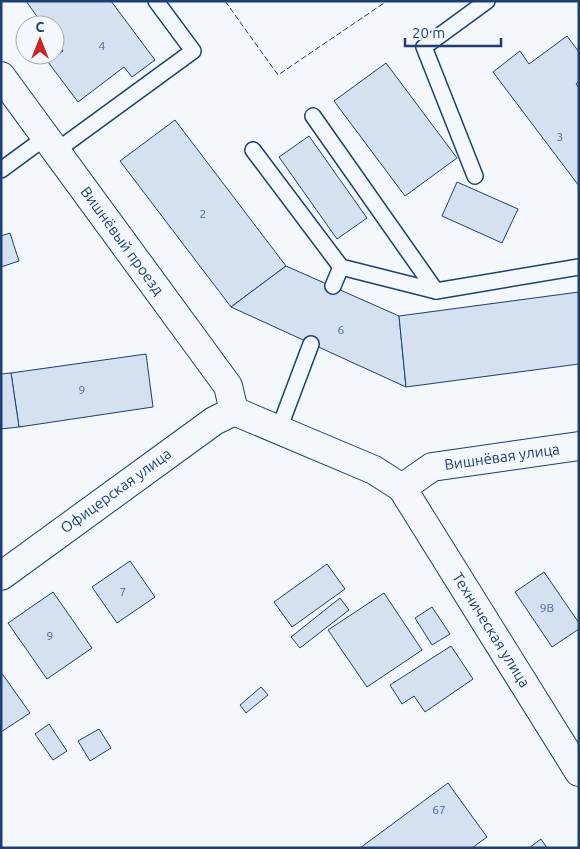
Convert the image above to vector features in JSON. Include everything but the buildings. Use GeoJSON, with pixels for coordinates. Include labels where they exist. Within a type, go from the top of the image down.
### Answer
{"type":"FeatureCollection","features":[{"type":"Feature","properties":{"kind":"street","name":"Вишнёвый проезд"},"geometry":{"type":"LineString","coordinates":[[1,76],[228,386],[234,411]]}},
{"type":"Feature","properties":{"kind":"street"},"geometry":{"type":"LineString","coordinates":[[234,411],[374,470],[402,488]]}},
{"type":"Feature","properties":{"kind":"street","name":"Офицерская улица"},"geometry":{"type":"LineString","coordinates":[[1,576],[214,421],[234,411]]}},
{"type":"Feature","properties":{"kind":"street","name":"Вишнёвая улица"},"geometry":{"type":"LineString","coordinates":[[402,488],[432,467],[579,446]]}},
{"type":"Feature","properties":{"kind":"street","name":"Техническая улица"},"geometry":{"type":"LineString","coordinates":[[402,488],[579,772]]}},
{"type":"Feature","properties":{"kind":"lane"},"geometry":{"type":"LineString","coordinates":[[1,170],[51,144],[193,52],[156,1]]}},
{"type":"Feature","properties":{"kind":"lane"},"geometry":{"type":"LineString","coordinates":[[475,176],[424,47],[487,1]]}},
{"type":"Feature","properties":{"kind":"lane"},"geometry":{"type":"LineString","coordinates":[[313,116],[436,291]]}},
{"type":"Feature","properties":{"kind":"lane"},"geometry":{"type":"LineString","coordinates":[[253,150],[341,267],[436,291],[579,267]]}},
{"type":"Feature","properties":{"kind":"lane"},"geometry":{"type":"LineString","coordinates":[[333,286],[341,267]]}},
{"type":"Feature","properties":{"kind":"lane"},"geometry":{"type":"LineString","coordinates":[[279,429],[311,344]]}},
{"type":"Feature","properties":{"kind":"fence"},"geometry":{"type":"LineString","coordinates":[[225,1],[278,75],[387,1]]}}]}
